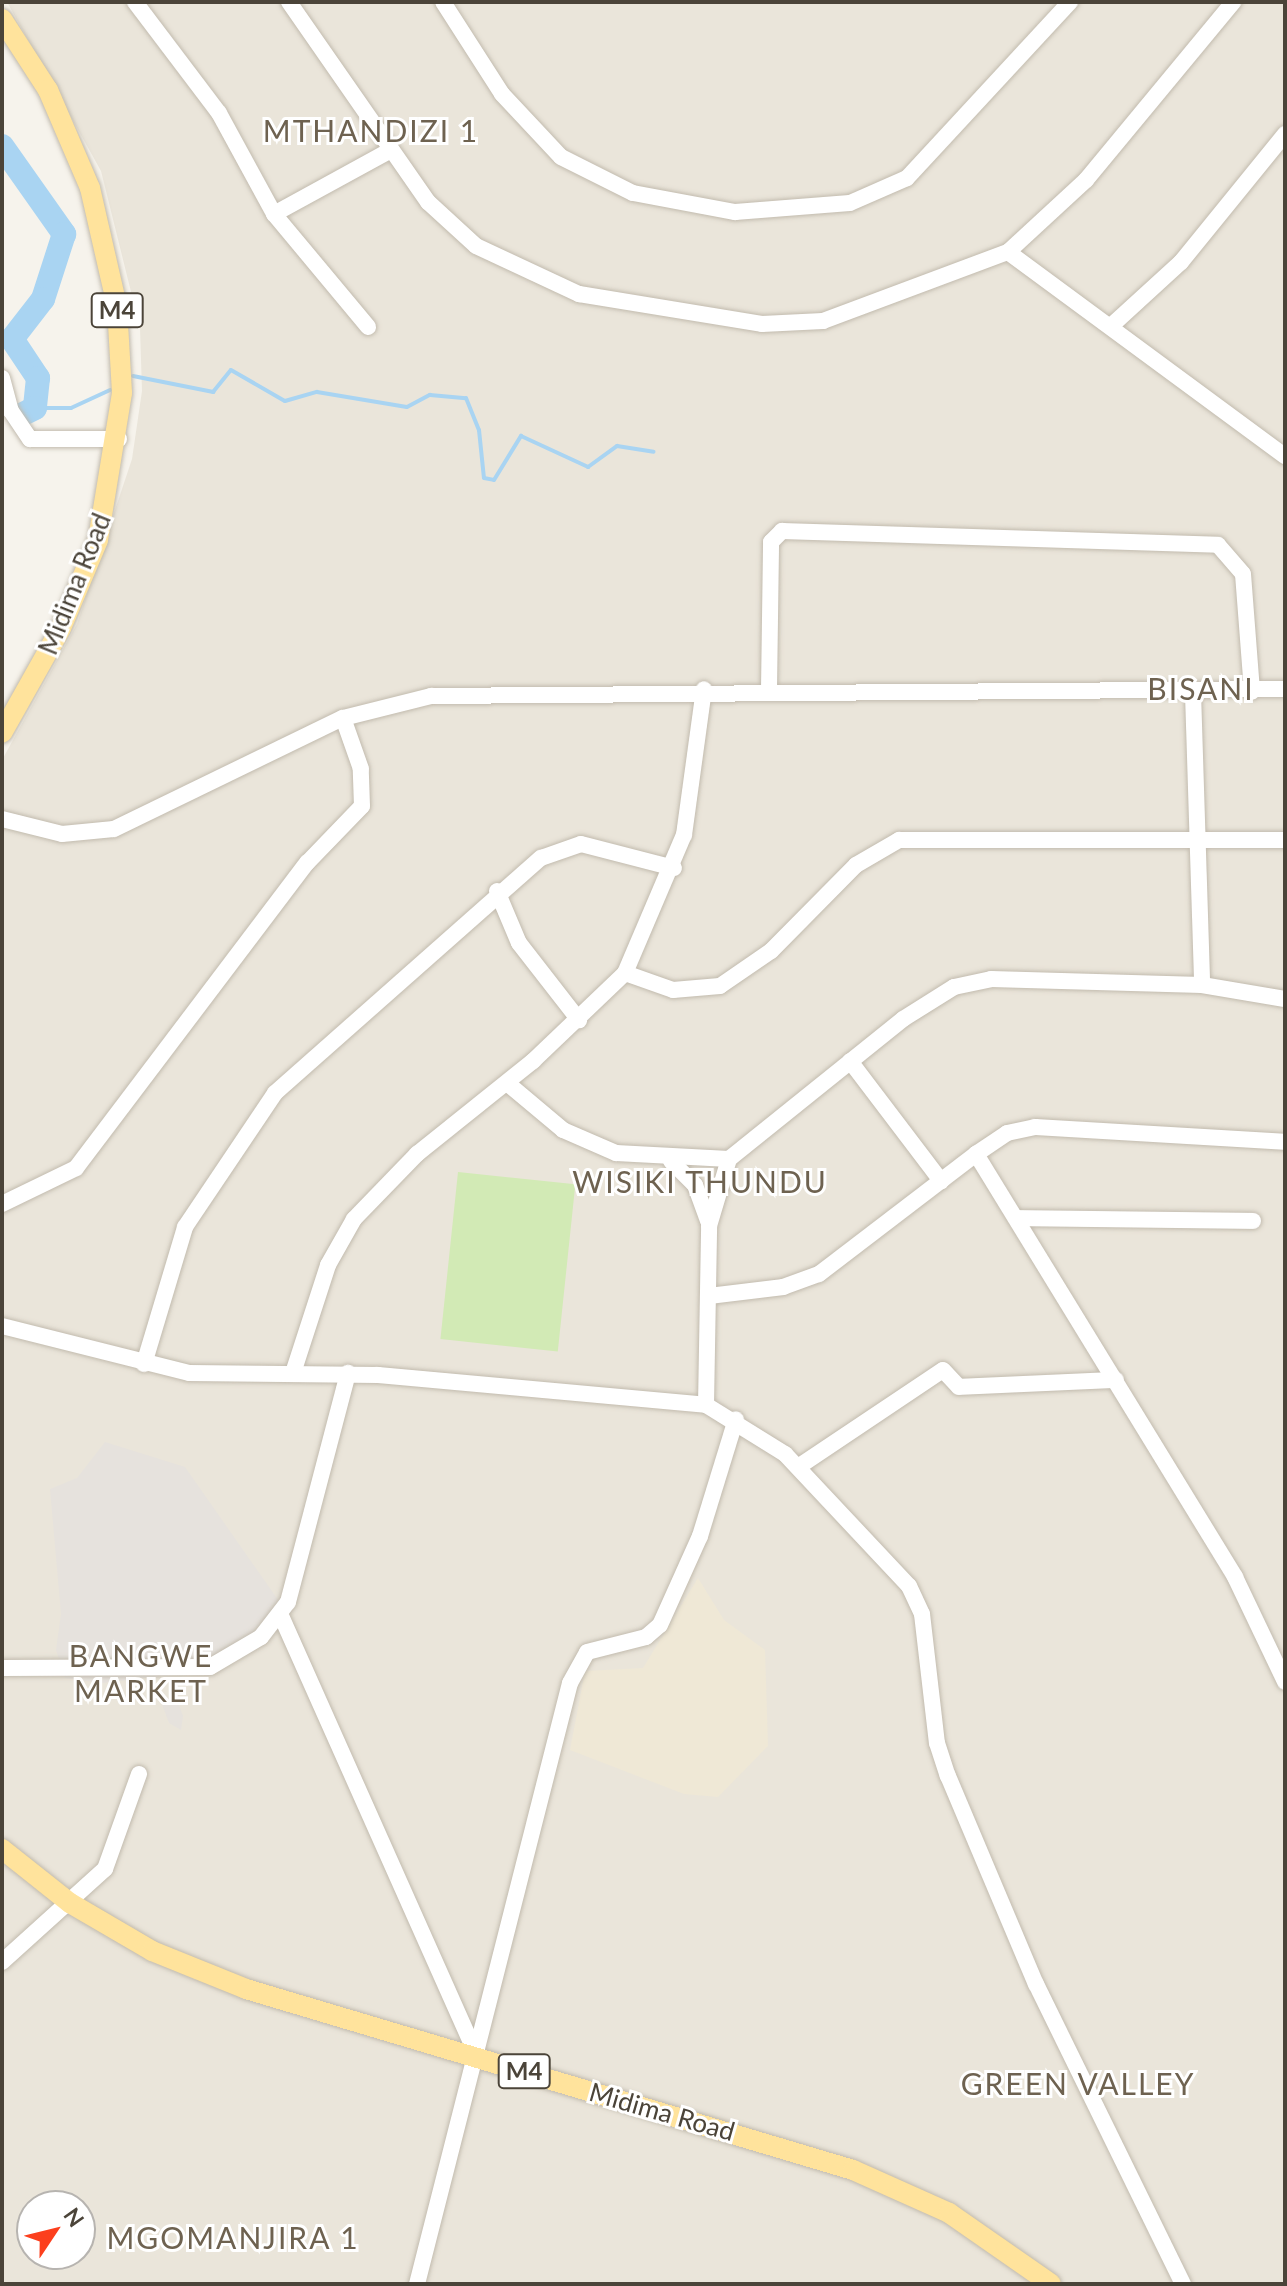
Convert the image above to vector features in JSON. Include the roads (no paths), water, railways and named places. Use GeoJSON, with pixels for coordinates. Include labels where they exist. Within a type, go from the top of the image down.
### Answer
{"type":"FeatureCollection","features":[{"type":"Feature","properties":{"kind":"main road","name":"Midima Road"},"geometry":{"type":"LineString","coordinates":[[2,19],[48,90],[90,188],[117,306],[119,439],[83,578],[2,733]]}},
{"type":"Feature","properties":{"kind":"main road","name":"Midima Road"},"geometry":{"type":"LineString","coordinates":[[2,1849],[70,1903],[152,1951],[246,1989],[474,2053],[853,2170],[949,2213],[1051,2284]]}},
{"type":"Feature","properties":{"kind":"street"},"geometry":{"type":"LineString","coordinates":[[135,2],[219,113],[274,214],[368,327]]}},
{"type":"Feature","properties":{"kind":"street"},"geometry":{"type":"LineString","coordinates":[[289,2],[391,150],[452,227],[529,274],[579,294],[732,319],[823,321],[1008,252],[1086,180],[1233,2]]}},
{"type":"Feature","properties":{"kind":"street"},"geometry":{"type":"LineString","coordinates":[[443,2],[502,94],[561,157],[633,193],[735,212],[850,203],[907,178],[1070,2]]}},
{"type":"Feature","properties":{"kind":"street"},"geometry":{"type":"LineString","coordinates":[[1111,326],[1181,262],[1285,134]]}},
{"type":"Feature","properties":{"kind":"street"},"geometry":{"type":"LineString","coordinates":[[274,214],[391,150]]}},
{"type":"Feature","properties":{"kind":"street"},"geometry":{"type":"LineString","coordinates":[[1008,252],[1285,456]]}},
{"type":"Feature","properties":{"kind":"street"},"geometry":{"type":"LineString","coordinates":[[2,378],[11,411],[30,439],[119,439]]}},
{"type":"Feature","properties":{"kind":"street"},"geometry":{"type":"LineString","coordinates":[[769,690],[771,542],[782,531],[1218,545],[1243,574],[1252,692]]}},
{"type":"Feature","properties":{"kind":"street"},"geometry":{"type":"LineString","coordinates":[[2,819],[62,834],[114,829],[343,718],[431,696],[704,689],[1193,693],[1285,689]]}},
{"type":"Feature","properties":{"kind":"street"},"geometry":{"type":"LineString","coordinates":[[293,1373],[328,1265],[354,1219],[417,1154],[507,1083],[579,1020],[625,973],[674,868],[692,800],[704,689]]}},
{"type":"Feature","properties":{"kind":"street"},"geometry":{"type":"LineString","coordinates":[[1193,693],[1201,841],[1202,985]]}},
{"type":"Feature","properties":{"kind":"street"},"geometry":{"type":"LineString","coordinates":[[2,1204],[76,1168],[307,863],[362,806],[361,769],[343,718]]}},
{"type":"Feature","properties":{"kind":"street"},"geometry":{"type":"LineString","coordinates":[[625,973],[673,990],[720,986],[771,951],[856,865],[899,840],[1285,840]]}},
{"type":"Feature","properties":{"kind":"street"},"geometry":{"type":"LineString","coordinates":[[144,1364],[185,1227],[239,1137],[275,1093],[497,891],[541,858],[581,844],[674,868]]}},
{"type":"Feature","properties":{"kind":"street"},"geometry":{"type":"LineString","coordinates":[[497,891],[519,943],[579,1020]]}},
{"type":"Feature","properties":{"kind":"street"},"geometry":{"type":"LineString","coordinates":[[706,1405],[709,1226],[729,1159],[934,998],[971,982],[1202,985],[1285,999]]}},
{"type":"Feature","properties":{"kind":"street"},"geometry":{"type":"LineString","coordinates":[[850,1061],[941,1181]]}},
{"type":"Feature","properties":{"kind":"street"},"geometry":{"type":"LineString","coordinates":[[507,1083],[589,1143],[670,1160],[729,1159]]}},
{"type":"Feature","properties":{"kind":"street"},"geometry":{"type":"LineString","coordinates":[[709,1296],[819,1274],[1007,1133],[1035,1127],[1285,1142]]}},
{"type":"Feature","properties":{"kind":"street"},"geometry":{"type":"LineString","coordinates":[[976,1154],[1235,1577],[1285,1682]]}},
{"type":"Feature","properties":{"kind":"street"},"geometry":{"type":"LineString","coordinates":[[670,1160],[695,1185],[709,1226]]}},
{"type":"Feature","properties":{"kind":"street"},"geometry":{"type":"LineString","coordinates":[[1017,1218],[1253,1221]]}},
{"type":"Feature","properties":{"kind":"street"},"geometry":{"type":"LineString","coordinates":[[2,1326],[144,1364],[219,1376],[348,1373],[706,1405],[736,1419],[798,1467],[909,1586],[922,1614],[937,1743],[948,1776],[1036,1984],[1183,2284]]}},
{"type":"Feature","properties":{"kind":"street"},"geometry":{"type":"LineString","coordinates":[[798,1467],[943,1370],[959,1387],[1116,1380]]}},
{"type":"Feature","properties":{"kind":"street"},"geometry":{"type":"LineString","coordinates":[[348,1373],[282,1618],[474,2053]]}},
{"type":"Feature","properties":{"kind":"street"},"geometry":{"type":"LineString","coordinates":[[417,2284],[474,2053],[577,1665],[595,1648],[646,1637],[660,1625],[700,1536],[736,1419]]}},
{"type":"Feature","properties":{"kind":"street"},"geometry":{"type":"LineString","coordinates":[[2,1668],[210,1667],[282,1618]]}},
{"type":"Feature","properties":{"kind":"street"},"geometry":{"type":"LineString","coordinates":[[2,1962],[105,1869],[139,1774]]}},
{"type":"Feature","properties":{"kind":"waterway"},"geometry":{"type":"LineString","coordinates":[[2,146],[64,234],[43,299],[12,339],[38,378],[35,408],[19,416]]}},
{"type":"Feature","properties":{"kind":"waterway"},"geometry":{"type":"LineString","coordinates":[[133,376],[213,392],[231,370],[285,401],[317,392],[407,407],[430,395],[466,398],[479,430],[484,478],[494,480],[521,436],[588,467],[617,446],[654,452]]}},
{"type":"Feature","properties":{"kind":"waterway"},"geometry":{"type":"LineString","coordinates":[[35,408],[71,408],[110,390]]}},
{"type":"Feature","properties":{"kind":"district","name":"MTHANDIZI 1"},"geometry":{"type":"Point","coordinates":[371,130]}},
{"type":"Feature","properties":{"kind":"district","name":"BISANI"},"geometry":{"type":"Point","coordinates":[1201,688]}},
{"type":"Feature","properties":{"kind":"district","name":"WISIKI THUNDU"},"geometry":{"type":"Point","coordinates":[700,1181]}},
{"type":"Feature","properties":{"kind":"district","name":"BANGWE MARKET"},"geometry":{"type":"Point","coordinates":[141,1672]}},
{"type":"Feature","properties":{"kind":"district","name":"GREEN VALLEY"},"geometry":{"type":"Point","coordinates":[1078,2083]}},
{"type":"Feature","properties":{"kind":"district","name":"MGOMANJIRA 1"},"geometry":{"type":"Point","coordinates":[233,2237]}}]}
